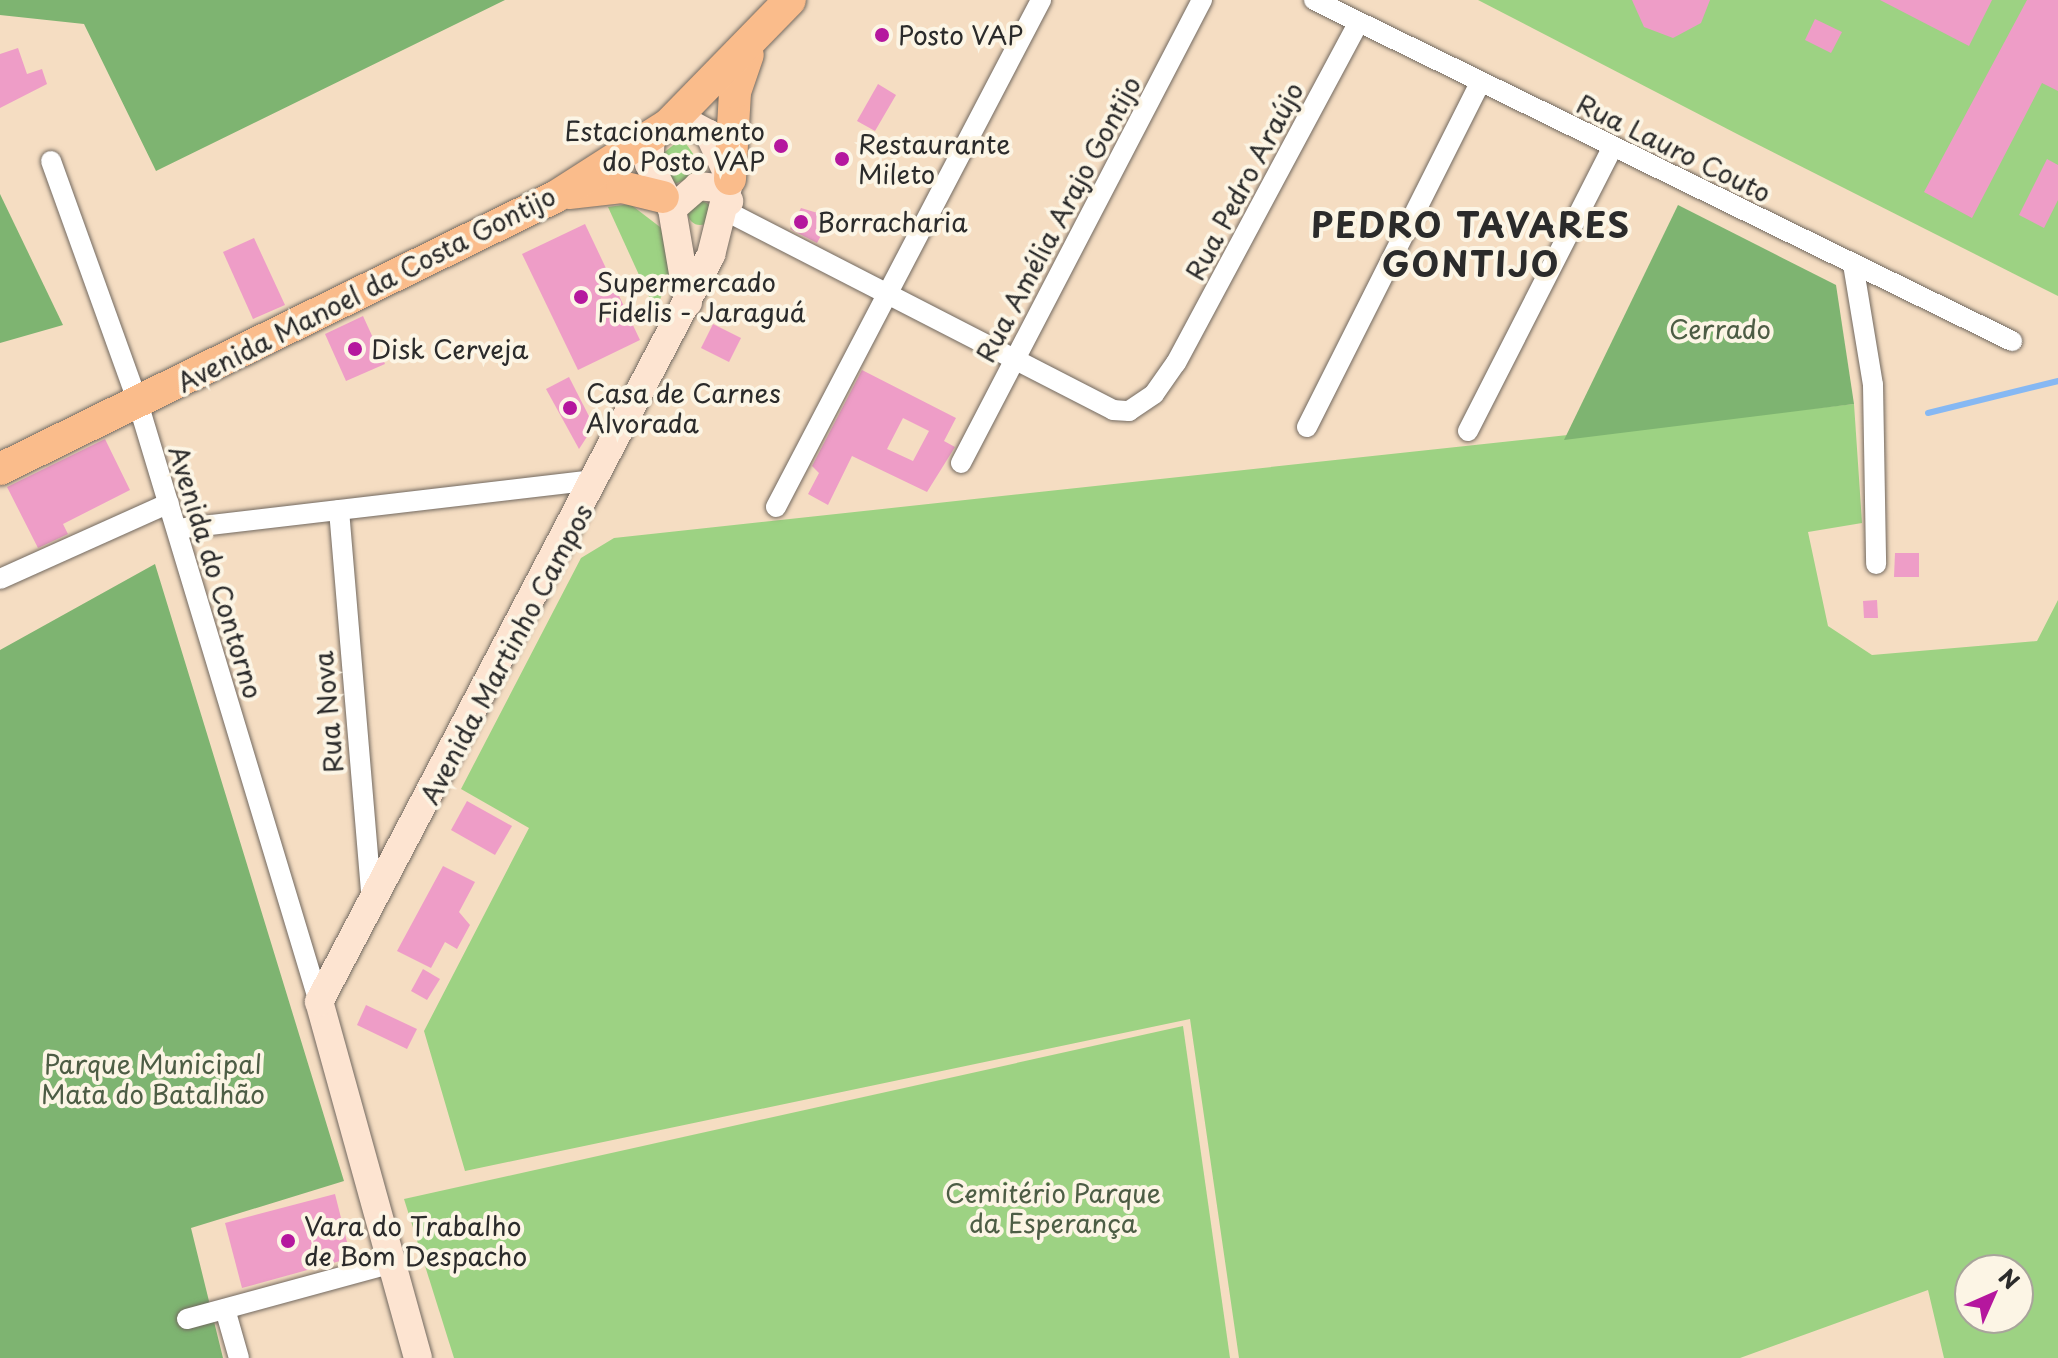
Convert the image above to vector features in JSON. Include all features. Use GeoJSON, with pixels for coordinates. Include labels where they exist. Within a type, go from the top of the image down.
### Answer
{"type":"FeatureCollection","features":[{"type":"Feature","properties":{"kind":"main road"},"geometry":{"type":"LineString","coordinates":[[729,197],[735,92],[750,49],[790,0]]}},
{"type":"Feature","properties":{"kind":"main road","name":"Avenida Manoel da Costa Gontijo"},"geometry":{"type":"LineString","coordinates":[[0,469],[555,197],[663,126],[750,49]]}},
{"type":"Feature","properties":{"kind":"main road"},"geometry":{"type":"LineString","coordinates":[[688,304],[668,203],[649,164],[663,126],[709,134],[729,197]]}},
{"type":"Feature","properties":{"kind":"main road"},"geometry":{"type":"LineString","coordinates":[[555,197],[622,187],[668,203],[698,186],[717,188],[729,197]]}},
{"type":"Feature","properties":{"kind":"main road","name":"Avenida Martinho Campos"},"geometry":{"type":"LineString","coordinates":[[319,1002],[373,909],[688,304],[729,197]]}},
{"type":"Feature","properties":{"kind":"main road"},"geometry":{"type":"LineString","coordinates":[[319,1002],[418,1358]]}},
{"type":"Feature","properties":{"kind":"street"},"geometry":{"type":"LineString","coordinates":[[776,507],[1041,0]]}},
{"type":"Feature","properties":{"kind":"street","name":"Rua Amélia Arajo Gontijo"},"geometry":{"type":"LineString","coordinates":[[961,463],[1202,0]]}},
{"type":"Feature","properties":{"kind":"street","name":"Rua Lauro Couto"},"geometry":{"type":"LineString","coordinates":[[1314,0],[2012,341]]}},
{"type":"Feature","properties":{"kind":"street","name":"Rua Pedro Araújo"},"geometry":{"type":"LineString","coordinates":[[1014,360],[1129,411],[1154,394],[1176,363],[1358,23]]}},
{"type":"Feature","properties":{"kind":"street"},"geometry":{"type":"LineString","coordinates":[[1307,427],[1480,83]]}},
{"type":"Feature","properties":{"kind":"street"},"geometry":{"type":"LineString","coordinates":[[1468,431],[1612,148]]}},
{"type":"Feature","properties":{"kind":"street","name":"Avenida do Contorno"},"geometry":{"type":"LineString","coordinates":[[51,161],[138,403],[319,1002]]}},
{"type":"Feature","properties":{"kind":"street"},"geometry":{"type":"LineString","coordinates":[[729,197],[887,294],[1014,360]]}},
{"type":"Feature","properties":{"kind":"street"},"geometry":{"type":"LineString","coordinates":[[1853,264],[1873,385],[1876,564]]}},
{"type":"Feature","properties":{"kind":"street"},"geometry":{"type":"LineString","coordinates":[[177,529],[597,480]]}},
{"type":"Feature","properties":{"kind":"street"},"geometry":{"type":"LineString","coordinates":[[0,579],[169,503]]}},
{"type":"Feature","properties":{"kind":"street","name":"Rua Nova"},"geometry":{"type":"LineString","coordinates":[[339,510],[373,909]]}},
{"type":"Feature","properties":{"kind":"street"},"geometry":{"type":"LineString","coordinates":[[187,1319],[390,1264]]}},
{"type":"Feature","properties":{"kind":"street"},"geometry":{"type":"LineString","coordinates":[[225,1309],[239,1358]]}},
{"type":"Feature","properties":{"kind":"green space"},"geometry":{"type":"Polygon","coordinates":[[[0,0],[505,0],[156,171],[84,24],[0,15],[0,0]]]}},
{"type":"Feature","properties":{"kind":"green space"},"geometry":{"type":"Polygon","coordinates":[[[1478,0],[2058,0],[2058,296],[1741,136],[1478,0]]]}},
{"type":"Feature","properties":{"kind":"green space"},"geometry":{"type":"Polygon","coordinates":[[[682,138],[706,172],[672,185],[661,155],[682,138]]]}},
{"type":"Feature","properties":{"kind":"green space"},"geometry":{"type":"Polygon","coordinates":[[[0,194],[63,325],[0,343],[0,194]]]}},
{"type":"Feature","properties":{"kind":"green space"},"geometry":{"type":"Polygon","coordinates":[[[700,201],[709,204],[712,213],[709,222],[700,225],[691,222],[688,213],[691,204],[700,201]]]}},
{"type":"Feature","properties":{"kind":"green space"},"geometry":{"type":"Polygon","coordinates":[[[630,204],[660,227],[671,246],[674,269],[655,310],[608,207],[630,204]]]}},
{"type":"Feature","properties":{"kind":"green space","name":"Cerrado"},"geometry":{"type":"Polygon","coordinates":[[[1678,205],[1836,285],[1854,404],[1564,440],[1678,205]]]}},
{"type":"Feature","properties":{"kind":"green space"},"geometry":{"type":"Polygon","coordinates":[[[1854,404],[1862,523],[1808,532],[1828,626],[1872,655],[2037,641],[2058,600],[2058,1358],[1944,1358],[1928,1290],[1740,1358],[1239,1358],[1190,1019],[465,1171],[424,1031],[529,828],[461,789],[581,558],[614,538],[1854,404]]]}},
{"type":"Feature","properties":{"kind":"green space","name":"Parque Municipal Mata do Batalhão"},"geometry":{"type":"Polygon","coordinates":[[[155,564],[344,1181],[191,1228],[223,1358],[0,1358],[0,650],[155,564]]]}},
{"type":"Feature","properties":{"kind":"green space","name":"Cemitério Parque da Esperança"},"geometry":{"type":"Polygon","coordinates":[[[1183,1026],[1230,1358],[454,1358],[404,1199],[1183,1026]]]}},
{"type":"Feature","properties":{"kind":"building"},"geometry":{"type":"Polygon","coordinates":[[[1632,0],[1710,0],[1701,23],[1673,38],[1644,27],[1632,0]]]}},
{"type":"Feature","properties":{"kind":"building"},"geometry":{"type":"Polygon","coordinates":[[[1880,0],[1992,0],[1969,46],[1880,0]]]}},
{"type":"Feature","properties":{"kind":"building"},"geometry":{"type":"Polygon","coordinates":[[[2027,0],[2058,0],[2058,91],[2042,83],[1972,218],[1924,192],[2027,0]]]}},
{"type":"Feature","properties":{"kind":"building"},"geometry":{"type":"Polygon","coordinates":[[[1815,19],[1842,32],[1831,53],[1805,40],[1815,19]]]}},
{"type":"Feature","properties":{"kind":"building"},"geometry":{"type":"Polygon","coordinates":[[[18,48],[27,74],[42,69],[47,84],[0,108],[0,54],[18,48]]]}},
{"type":"Feature","properties":{"kind":"building"},"geometry":{"type":"Polygon","coordinates":[[[878,84],[896,95],[875,131],[857,121],[878,84]]]}},
{"type":"Feature","properties":{"kind":"building"},"geometry":{"type":"Polygon","coordinates":[[[2047,159],[2058,165],[2058,200],[2044,228],[2019,215],[2047,159]]]}},
{"type":"Feature","properties":{"kind":"building"},"geometry":{"type":"Polygon","coordinates":[[[801,208],[831,217],[817,243],[790,229],[801,208]]]}},
{"type":"Feature","properties":{"kind":"building","name":"Supermercado Fidelis - Jaraguá"},"geometry":{"type":"Polygon","coordinates":[[[585,224],[640,340],[578,370],[522,254],[585,224]]]}},
{"type":"Feature","properties":{"kind":"building"},"geometry":{"type":"Polygon","coordinates":[[[254,238],[285,305],[253,319],[223,252],[254,238]]]}},
{"type":"Feature","properties":{"kind":"building","name":"Disk Cerveja"},"geometry":{"type":"Polygon","coordinates":[[[363,316],[385,364],[346,381],[325,334],[363,316]]]}},
{"type":"Feature","properties":{"kind":"building"},"geometry":{"type":"Polygon","coordinates":[[[713,324],[741,338],[729,362],[701,348],[713,324]]]}},
{"type":"Feature","properties":{"kind":"building"},"geometry":{"type":"Polygon","coordinates":[[[862,370],[956,418],[944,441],[955,447],[927,492],[852,456],[828,505],[808,494],[819,473],[812,466],[862,370]],[[903,418],[887,449],[913,461],[929,431],[903,418]]]}},
{"type":"Feature","properties":{"kind":"building","name":"Casa de Carnes Alvorada"},"geometry":{"type":"Polygon","coordinates":[[[569,377],[594,426],[579,449],[546,389],[569,377]]]}},
{"type":"Feature","properties":{"kind":"building"},"geometry":{"type":"Polygon","coordinates":[[[105,439],[130,490],[63,524],[68,534],[38,548],[7,487],[105,439]]]}},
{"type":"Feature","properties":{"kind":"building"},"geometry":{"type":"Polygon","coordinates":[[[1895,553],[1919,553],[1919,577],[1894,577],[1895,553]]]}},
{"type":"Feature","properties":{"kind":"building"},"geometry":{"type":"Polygon","coordinates":[[[1877,600],[1878,618],[1864,618],[1863,601],[1877,600]]]}},
{"type":"Feature","properties":{"kind":"building"},"geometry":{"type":"Polygon","coordinates":[[[467,801],[512,826],[495,855],[451,830],[467,801]]]}},
{"type":"Feature","properties":{"kind":"building"},"geometry":{"type":"Polygon","coordinates":[[[443,866],[475,882],[459,912],[470,925],[457,949],[445,942],[431,968],[397,951],[443,866]]]}},
{"type":"Feature","properties":{"kind":"building"},"geometry":{"type":"Polygon","coordinates":[[[423,969],[440,979],[427,1000],[411,991],[423,969]]]}},
{"type":"Feature","properties":{"kind":"building"},"geometry":{"type":"Polygon","coordinates":[[[366,1005],[417,1029],[407,1049],[357,1025],[366,1005]]]}},
{"type":"Feature","properties":{"kind":"building","name":"Vara do Trabalho de Bom Despacho"},"geometry":{"type":"Polygon","coordinates":[[[335,1194],[351,1258],[242,1288],[225,1223],[335,1194]]]}},
{"type":"Feature","properties":{"kind":"waterway"},"geometry":{"type":"LineString","coordinates":[[1928,413],[2058,381]]}},
{"type":"Feature","properties":{"kind":"place","name":"Posto VAP"},"geometry":{"type":"Point","coordinates":[882,35]}},
{"type":"Feature","properties":{"kind":"place","name":"Estacionamento do Posto VAP"},"geometry":{"type":"Point","coordinates":[781,146]}},
{"type":"Feature","properties":{"kind":"place","name":"Restaurante Mileto"},"geometry":{"type":"Point","coordinates":[842,159]}},
{"type":"Feature","properties":{"kind":"place","name":"Borracharia"},"geometry":{"type":"Point","coordinates":[801,222]}},
{"type":"Feature","properties":{"kind":"place","name":"Supermercado Fidelis - Jaraguá"},"geometry":{"type":"Point","coordinates":[581,297]}},
{"type":"Feature","properties":{"kind":"place","name":"Disk Cerveja"},"geometry":{"type":"Point","coordinates":[355,349]}},
{"type":"Feature","properties":{"kind":"place","name":"Casa de Carnes Alvorada"},"geometry":{"type":"Point","coordinates":[570,408]}},
{"type":"Feature","properties":{"kind":"place","name":"Vara do Trabalho de Bom Despacho"},"geometry":{"type":"Point","coordinates":[288,1241]}},
{"type":"Feature","properties":{"kind":"district","name":"PEDRO TAVARES GONTIJO"},"geometry":{"type":"Point","coordinates":[1471,244]}}]}
